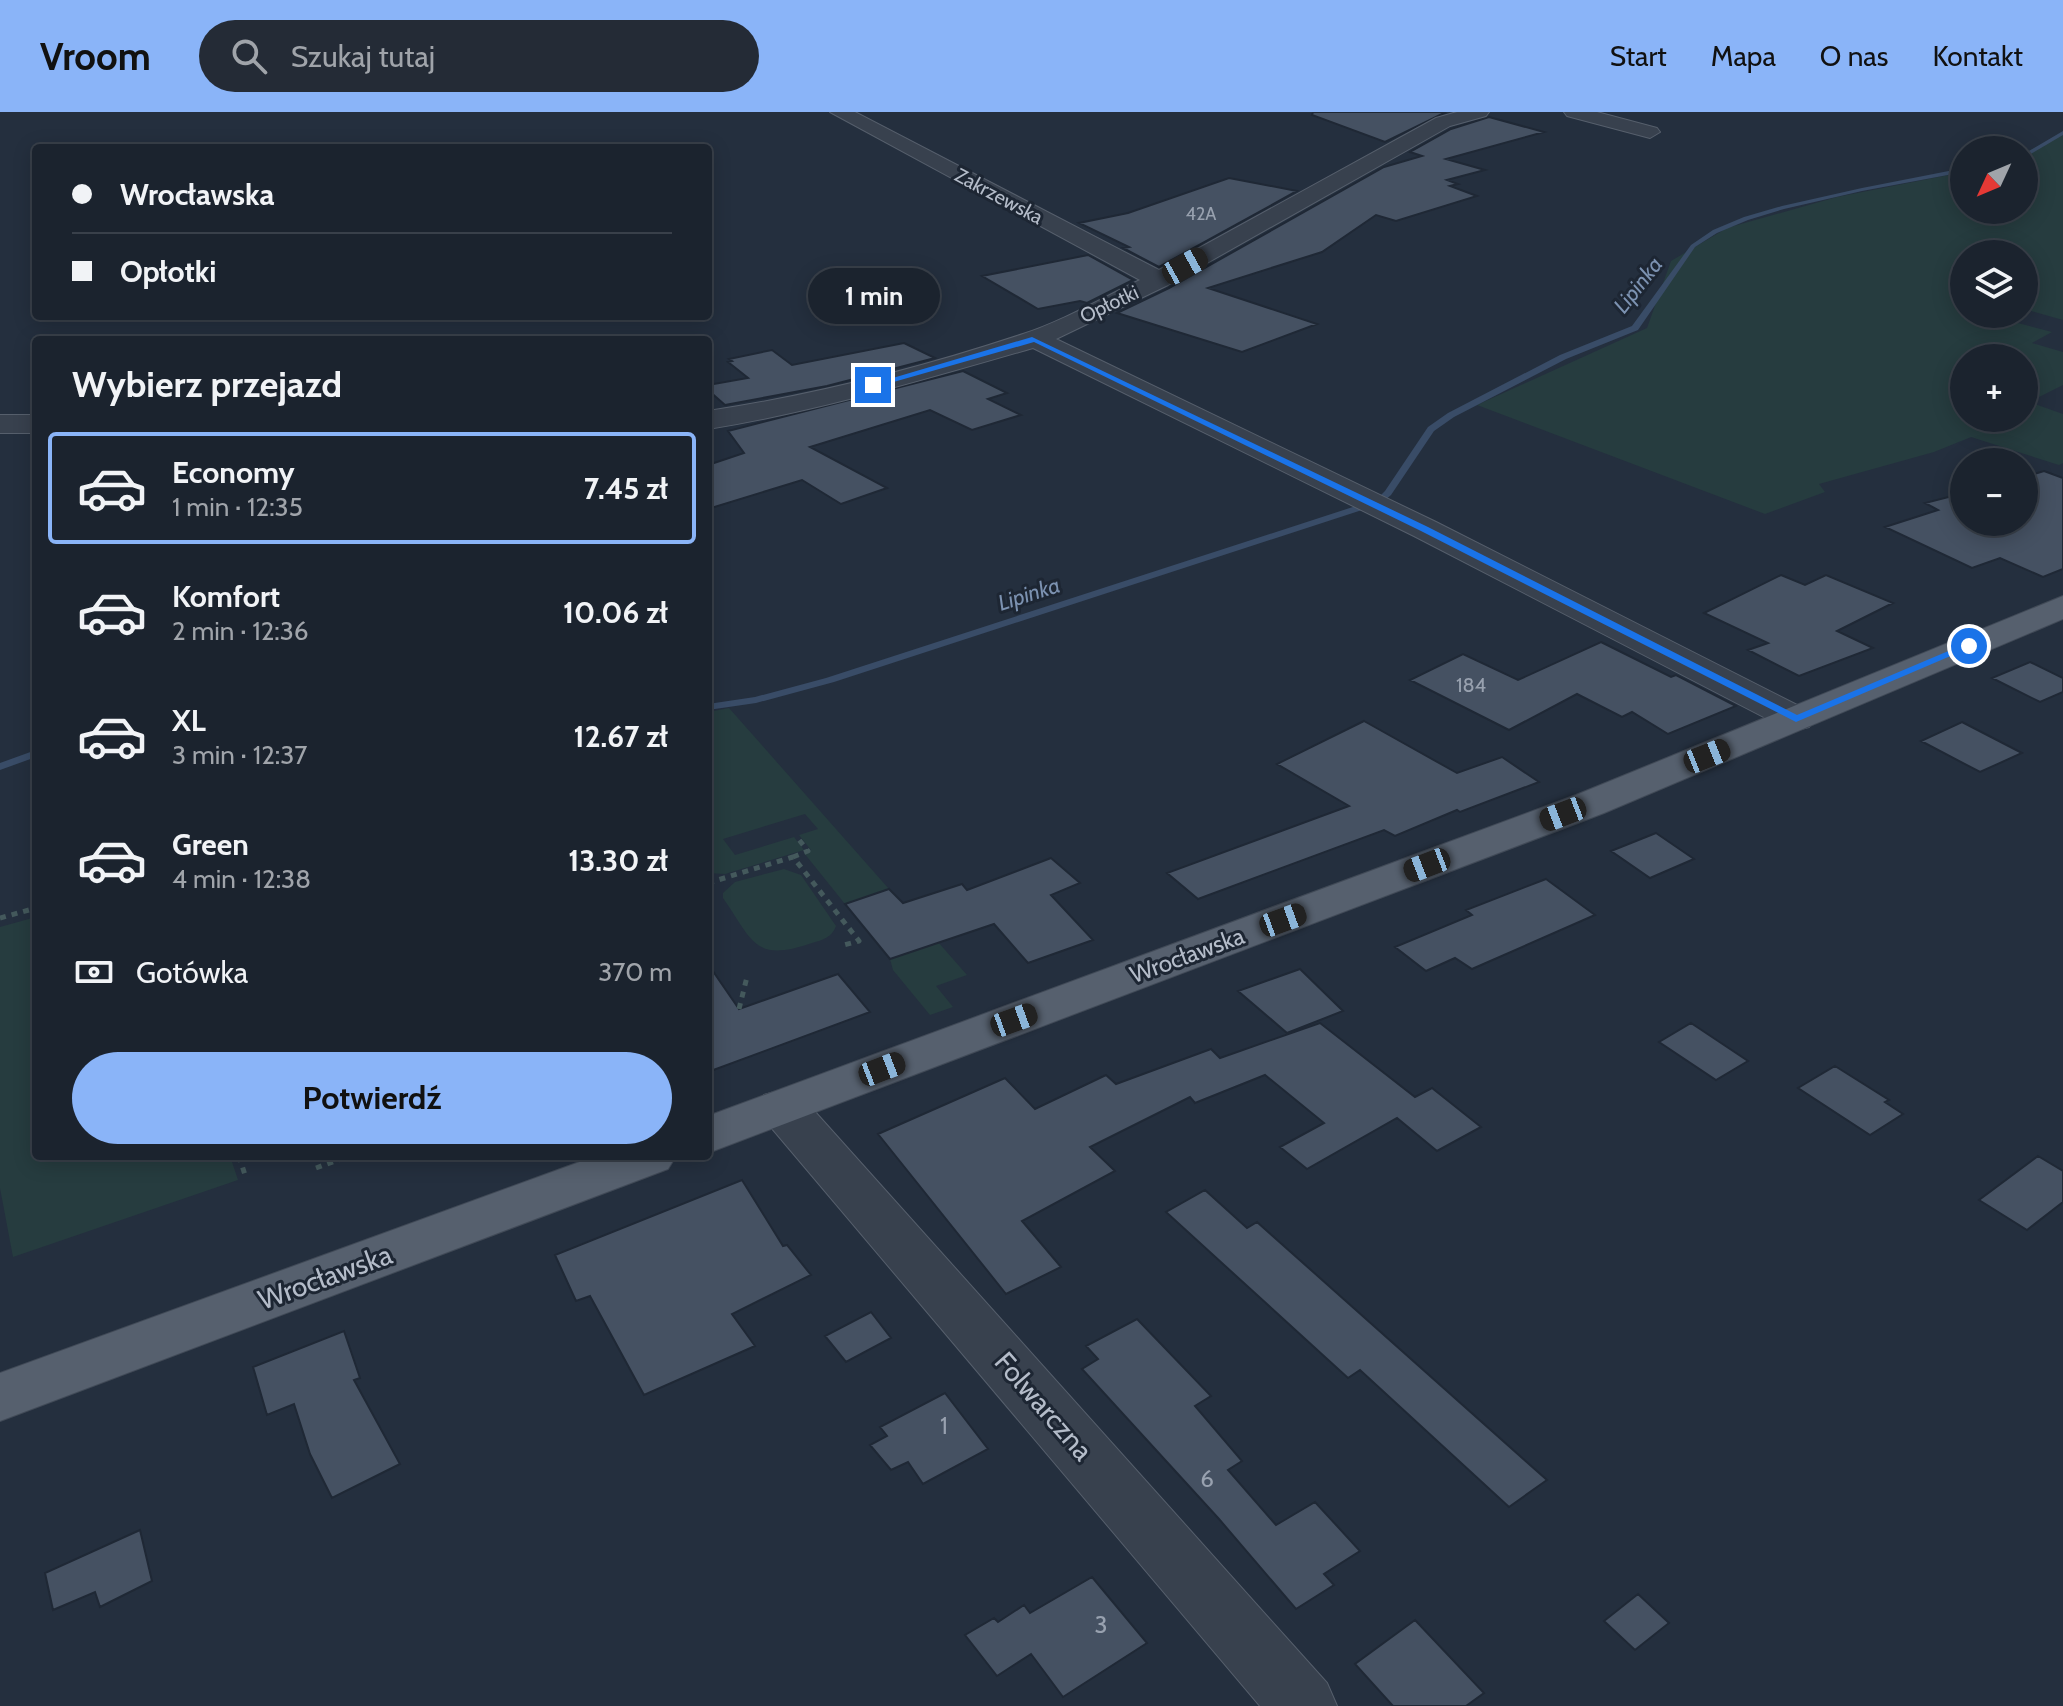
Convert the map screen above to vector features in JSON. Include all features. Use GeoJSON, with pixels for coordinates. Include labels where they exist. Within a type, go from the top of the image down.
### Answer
{"type":"FeatureCollection","features":[{"type":"Feature","properties":{"kind":"main road","name":"Wrocławska"},"geometry":{"type":"LineString","coordinates":[[712,1133],[1590,804],[2063,606]]}},
{"type":"Feature","properties":{"kind":"main road","name":"Wrocławska"},"geometry":{"type":"LineString","coordinates":[[0,1397],[639,1160]]}},
{"type":"Feature","properties":{"kind":"street","name":"Zakrzewska"},"geometry":{"type":"LineString","coordinates":[[840,112],[1159,280]]}},
{"type":"Feature","properties":{"kind":"street","name":"Opłotki"},"geometry":{"type":"LineString","coordinates":[[712,419],[773,410],[846,393],[1035,339],[1159,280],[1443,122],[1479,112]]}},
{"type":"Feature","properties":{"kind":"street"},"geometry":{"type":"LineString","coordinates":[[1574,112],[1650,132]]}},
{"type":"Feature","properties":{"kind":"street"},"geometry":{"type":"LineString","coordinates":[[1035,339],[1425,529],[1796,719]]}},
{"type":"Feature","properties":{"kind":"street"},"geometry":{"type":"LineString","coordinates":[[0,424],[32,424]]}},
{"type":"Feature","properties":{"kind":"street","name":"Folwarczna"},"geometry":{"type":"LineString","coordinates":[[782,1107],[1303,1706]]}},
{"type":"Feature","properties":{"kind":"path"},"geometry":{"type":"LineString","coordinates":[[712,882],[808,851],[796,836]]}},
{"type":"Feature","properties":{"kind":"path"},"geometry":{"type":"LineString","coordinates":[[793,857],[859,941],[840,946]]}},
{"type":"Feature","properties":{"kind":"path"},"geometry":{"type":"LineString","coordinates":[[0,918],[32,909]]}},
{"type":"Feature","properties":{"kind":"path"},"geometry":{"type":"LineString","coordinates":[[739,1009],[747,977]]}},
{"type":"Feature","properties":{"kind":"path"},"geometry":{"type":"LineString","coordinates":[[240,1160],[246,1178]]}},
{"type":"Feature","properties":{"kind":"path"},"geometry":{"type":"LineString","coordinates":[[316,1168],[338,1160]]}},
{"type":"Feature","properties":{"kind":"green space"},"geometry":{"type":"Polygon","coordinates":[[[2063,134],[2063,320],[2038,313],[2038,240],[1950,240],[1950,328],[2037,328],[2052,332],[2032,343],[2035,344],[1950,344],[1950,432],[2038,432],[2038,405],[2063,414],[2063,463],[2059,465],[2038,458],[2038,448],[2006,448],[1971,437],[1934,452],[1819,484],[1825,492],[1765,514],[1477,405],[1647,328],[1671,261],[1727,228],[1837,197],[1950,175],[1950,224],[2038,224],[2038,146],[2063,134]]]}},
{"type":"Feature","properties":{"kind":"green space"},"geometry":{"type":"Polygon","coordinates":[[[2038,345],[2063,352],[2063,385],[2038,398],[2038,345]]]}},
{"type":"Feature","properties":{"kind":"green space"},"geometry":{"type":"Polygon","coordinates":[[[729,708],[889,889],[845,904],[804,853],[811,850],[799,835],[818,829],[805,814],[723,839],[735,855],[794,837],[804,850],[725,874],[712,873],[712,711],[729,708]]]}},
{"type":"Feature","properties":{"kind":"green space"},"geometry":{"type":"Polygon","coordinates":[[[784,869],[801,875],[836,926],[830,935],[820,941],[793,949],[766,949],[749,936],[723,898],[723,893],[735,882],[784,869]]]}},
{"type":"Feature","properties":{"kind":"green space"},"geometry":{"type":"Polygon","coordinates":[[[32,918],[32,1160],[231,1160],[238,1180],[13,1257],[0,1188],[0,927],[32,918]]]}},
{"type":"Feature","properties":{"kind":"green space"},"geometry":{"type":"Polygon","coordinates":[[[938,942],[967,975],[936,986],[953,1007],[930,1015],[893,970],[890,959],[938,942]]]}},
{"type":"Feature","properties":{"kind":"building"},"geometry":{"type":"Polygon","coordinates":[[[1313,112],[1446,112],[1385,142],[1312,115],[1313,112]]]}},
{"type":"Feature","properties":{"kind":"building"},"geometry":{"type":"Polygon","coordinates":[[[1489,117],[1544,132],[1446,159],[1485,170],[1447,180],[1458,184],[1450,186],[1477,196],[1396,221],[1376,215],[1322,252],[1208,288],[1317,324],[1242,352],[1117,313],[1169,288],[1384,167],[1422,156],[1410,152],[1451,129],[1489,117]]]}},
{"type":"Feature","properties":{"kind":"building"},"geometry":{"type":"Polygon","coordinates":[[[1229,178],[1297,191],[1159,267],[1123,248],[1129,247],[1079,223],[1128,213],[1229,178]]]}},
{"type":"Feature","properties":{"kind":"building"},"geometry":{"type":"Polygon","coordinates":[[[1088,255],[1133,280],[1087,303],[1080,301],[1038,309],[982,276],[1088,255]]]}},
{"type":"Feature","properties":{"kind":"building"},"geometry":{"type":"Polygon","coordinates":[[[904,343],[935,358],[827,386],[725,405],[712,394],[712,384],[748,378],[728,362],[732,361],[729,359],[772,350],[792,365],[904,343]]]}},
{"type":"Feature","properties":{"kind":"building"},"geometry":{"type":"Polygon","coordinates":[[[963,371],[1007,393],[988,399],[1021,415],[972,430],[930,410],[810,447],[887,488],[841,504],[802,480],[712,508],[712,464],[744,453],[728,431],[963,371]]]}},
{"type":"Feature","properties":{"kind":"building"},"geometry":{"type":"Polygon","coordinates":[[[2044,471],[2063,478],[2063,569],[2043,577],[2000,558],[1972,568],[1885,527],[1938,510],[1925,503],[1950,497],[1950,536],[2038,536],[2038,473],[2044,471]]]}},
{"type":"Feature","properties":{"kind":"building"},"geometry":{"type":"Polygon","coordinates":[[[1781,575],[1805,585],[1826,575],[1893,603],[1837,631],[1873,648],[1799,676],[1748,650],[1768,643],[1704,613],[1781,575]]]}},
{"type":"Feature","properties":{"kind":"building"},"geometry":{"type":"Polygon","coordinates":[[[1601,642],[1736,706],[1668,734],[1632,712],[1622,717],[1577,694],[1509,730],[1410,680],[1463,654],[1518,680],[1601,642]]]}},
{"type":"Feature","properties":{"kind":"building"},"geometry":{"type":"Polygon","coordinates":[[[2030,662],[2063,678],[2063,692],[2040,702],[1992,678],[2030,662]]]}},
{"type":"Feature","properties":{"kind":"building"},"geometry":{"type":"Polygon","coordinates":[[[1364,721],[1457,773],[1502,757],[1539,782],[1460,812],[1457,810],[1395,836],[1384,830],[1198,899],[1167,873],[1349,806],[1277,764],[1364,721]]]}},
{"type":"Feature","properties":{"kind":"building"},"geometry":{"type":"Polygon","coordinates":[[[1962,722],[2022,753],[1980,772],[1921,741],[1962,722]]]}},
{"type":"Feature","properties":{"kind":"building"},"geometry":{"type":"Polygon","coordinates":[[[1656,833],[1694,859],[1650,878],[1611,851],[1656,833]]]}},
{"type":"Feature","properties":{"kind":"building"},"geometry":{"type":"Polygon","coordinates":[[[1051,858],[1080,883],[1051,895],[1093,940],[1028,963],[994,924],[890,959],[845,904],[889,889],[903,903],[962,884],[967,890],[1051,858]]]}},
{"type":"Feature","properties":{"kind":"building"},"geometry":{"type":"Polygon","coordinates":[[[1546,879],[1595,915],[1472,969],[1455,958],[1426,971],[1395,947],[1472,915],[1466,910],[1546,879]]]}},
{"type":"Feature","properties":{"kind":"building"},"geometry":{"type":"Polygon","coordinates":[[[1300,969],[1343,1011],[1287,1033],[1238,991],[1300,969]]]}},
{"type":"Feature","properties":{"kind":"building"},"geometry":{"type":"Polygon","coordinates":[[[712,970],[739,1009],[838,974],[870,1012],[712,1071],[712,970]]]}},
{"type":"Feature","properties":{"kind":"building"},"geometry":{"type":"Polygon","coordinates":[[[1320,1023],[1415,1097],[1432,1088],[1481,1127],[1437,1151],[1397,1118],[1307,1169],[1280,1147],[1324,1123],[1265,1075],[1195,1103],[1190,1097],[1090,1147],[1115,1171],[1022,1221],[1061,1267],[1006,1294],[878,1134],[1005,1078],[1035,1109],[1106,1075],[1116,1084],[1211,1049],[1220,1058],[1320,1023]]]}},
{"type":"Feature","properties":{"kind":"building"},"geometry":{"type":"Polygon","coordinates":[[[1691,1023],[1748,1061],[1716,1080],[1659,1042],[1691,1023]]]}},
{"type":"Feature","properties":{"kind":"building"},"geometry":{"type":"Polygon","coordinates":[[[1835,1066],[1889,1100],[1885,1102],[1903,1114],[1870,1135],[1798,1088],[1835,1066]]]}},
{"type":"Feature","properties":{"kind":"building"},"geometry":{"type":"Polygon","coordinates":[[[2038,1156],[2063,1171],[2063,1202],[2027,1230],[1979,1200],[2038,1156]]]}},
{"type":"Feature","properties":{"kind":"building"},"geometry":{"type":"Polygon","coordinates":[[[742,1180],[783,1246],[787,1245],[811,1275],[732,1314],[755,1346],[644,1395],[590,1296],[576,1301],[555,1255],[742,1180]]]}},
{"type":"Feature","properties":{"kind":"building"},"geometry":{"type":"Polygon","coordinates":[[[1205,1190],[1247,1228],[1257,1222],[1547,1480],[1509,1507],[1360,1370],[1348,1378],[1166,1212],[1205,1190]]]}},
{"type":"Feature","properties":{"kind":"building"},"geometry":{"type":"Polygon","coordinates":[[[871,1312],[891,1338],[846,1362],[825,1336],[871,1312]]]}},
{"type":"Feature","properties":{"kind":"building"},"geometry":{"type":"Polygon","coordinates":[[[1137,1319],[1211,1396],[1195,1406],[1242,1461],[1228,1470],[1276,1525],[1315,1502],[1360,1551],[1324,1574],[1334,1585],[1296,1609],[1219,1519],[1082,1369],[1098,1359],[1086,1346],[1137,1319]]]}},
{"type":"Feature","properties":{"kind":"building"},"geometry":{"type":"Polygon","coordinates":[[[344,1331],[360,1378],[354,1380],[400,1464],[332,1498],[310,1454],[294,1404],[267,1415],[253,1367],[344,1331]]]}},
{"type":"Feature","properties":{"kind":"building"},"geometry":{"type":"Polygon","coordinates":[[[945,1393],[988,1449],[923,1484],[908,1462],[891,1470],[870,1445],[887,1436],[880,1427],[945,1393]]]}},
{"type":"Feature","properties":{"kind":"building"},"geometry":{"type":"Polygon","coordinates":[[[140,1530],[152,1581],[100,1607],[95,1592],[53,1610],[45,1573],[140,1530]]]}},
{"type":"Feature","properties":{"kind":"building"},"geometry":{"type":"Polygon","coordinates":[[[1092,1577],[1147,1643],[1063,1697],[1031,1654],[997,1676],[965,1635],[994,1618],[998,1622],[1024,1605],[1030,1613],[1092,1577]]]}},
{"type":"Feature","properties":{"kind":"building"},"geometry":{"type":"Polygon","coordinates":[[[1638,1594],[1669,1623],[1635,1650],[1604,1621],[1638,1594]]]}},
{"type":"Feature","properties":{"kind":"building"},"geometry":{"type":"Polygon","coordinates":[[[1415,1620],[1484,1693],[1466,1706],[1393,1706],[1355,1664],[1415,1620]]]}},
{"type":"Feature","properties":{"kind":"waterway","name":"Lipinka"},"geometry":{"type":"LineString","coordinates":[[2038,148],[2063,133]]}},
{"type":"Feature","properties":{"kind":"waterway","name":"Lipinka"},"geometry":{"type":"LineString","coordinates":[[1381,499],[1431,429],[1451,415],[1563,357],[1635,328],[1693,246],[1715,232],[1782,208],[1950,173]]}},
{"type":"Feature","properties":{"kind":"waterway","name":"Lipinka"},"geometry":{"type":"LineString","coordinates":[[712,706],[756,700],[830,680],[1359,508]]}},
{"type":"Feature","properties":{"kind":"waterway","name":"Lipinka"},"geometry":{"type":"LineString","coordinates":[[0,767],[32,755]]}},
{"type":"Feature","properties":{"kind":"route"},"geometry":{"type":"LineString","coordinates":[[873,385],[1035,339],[1425,529],[1796,719],[1969,646]]}}]}
